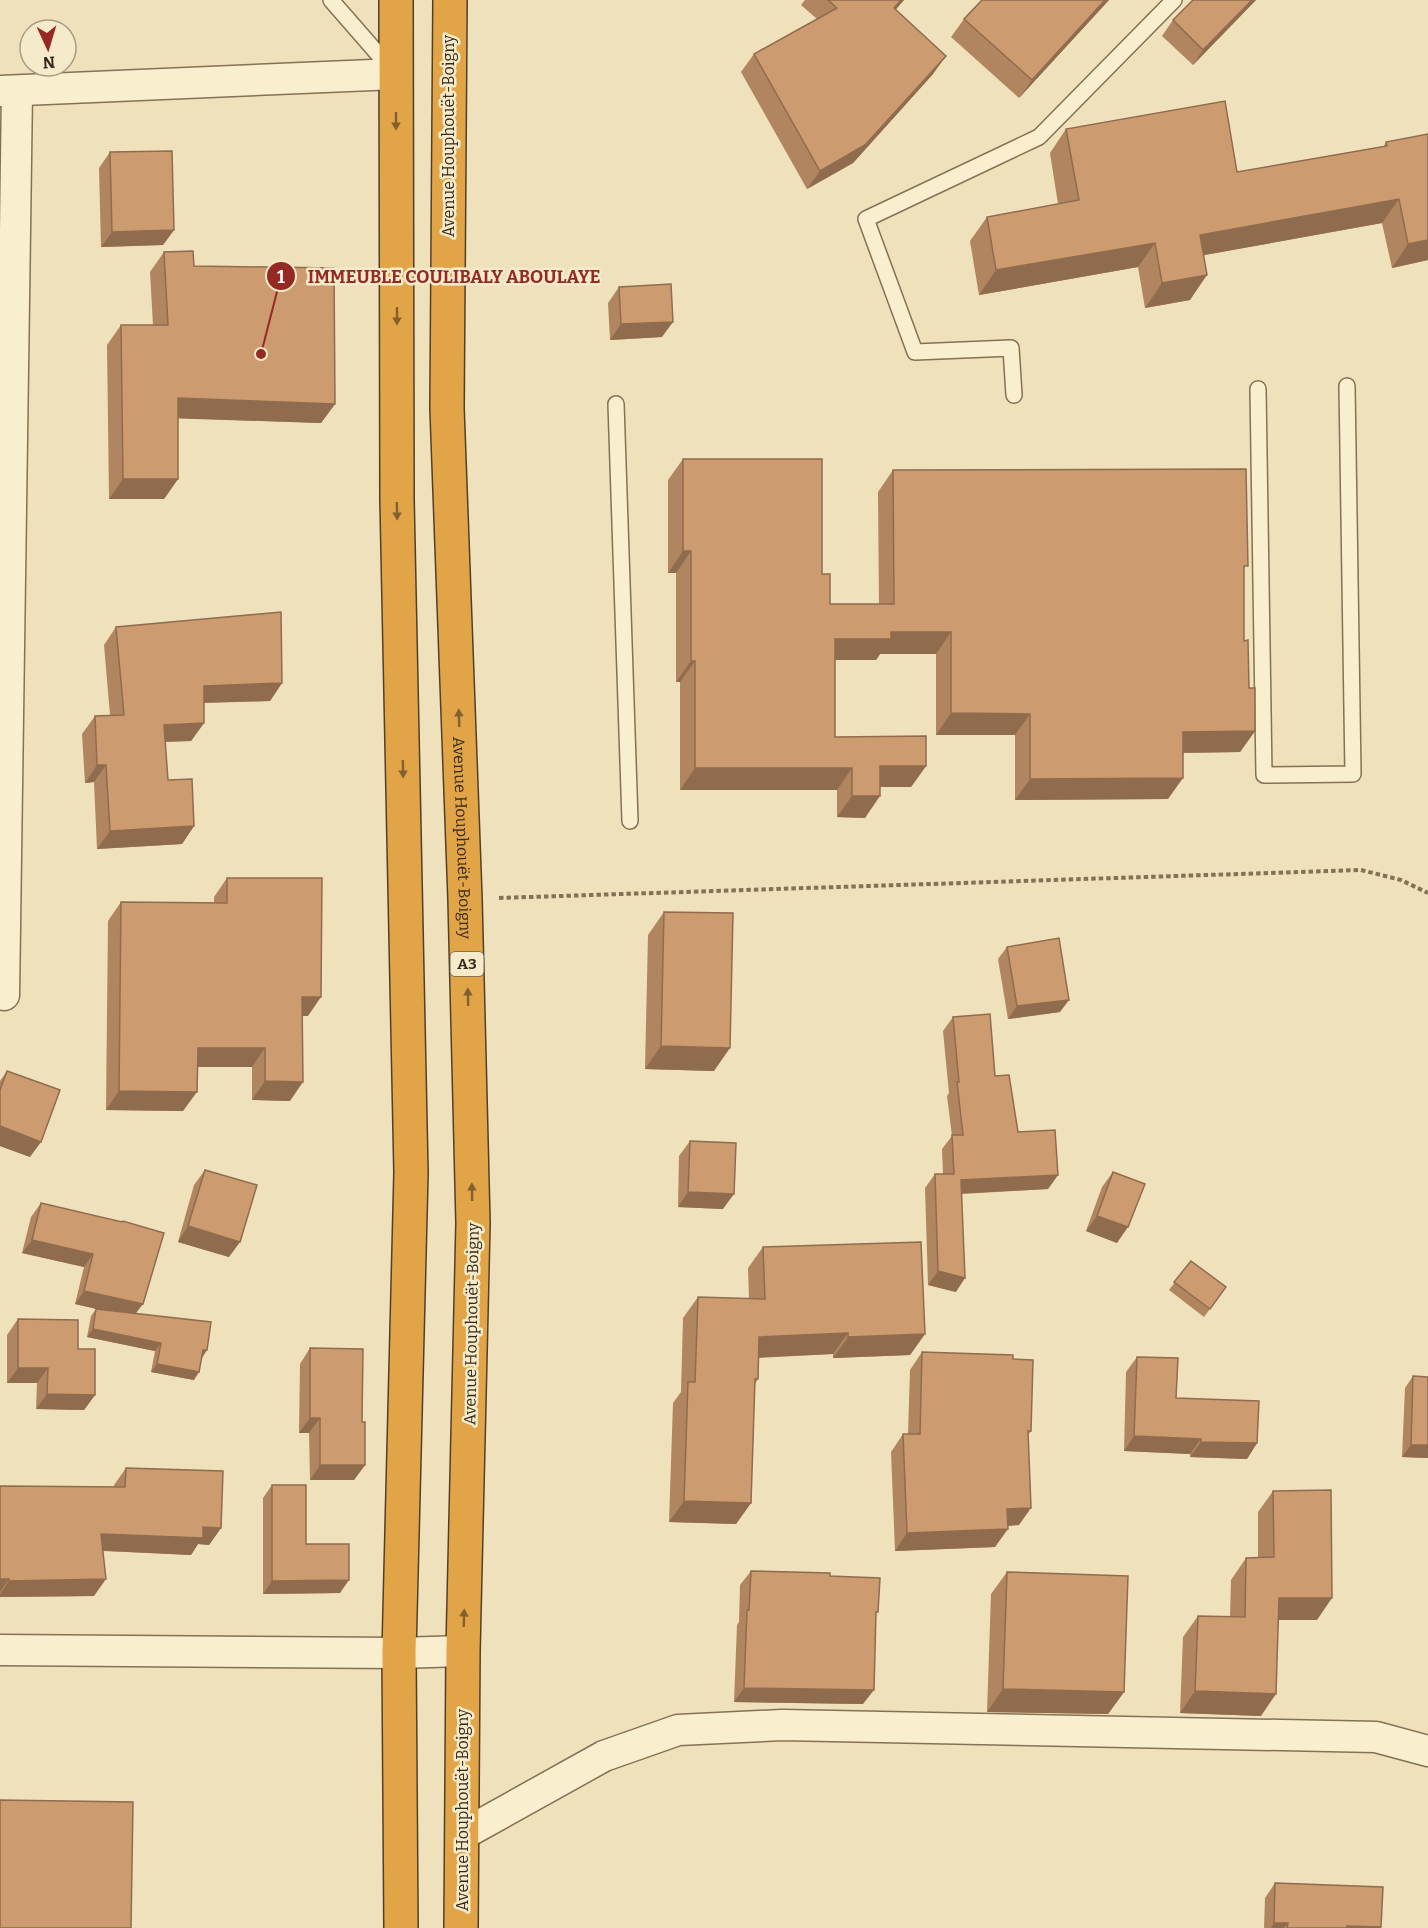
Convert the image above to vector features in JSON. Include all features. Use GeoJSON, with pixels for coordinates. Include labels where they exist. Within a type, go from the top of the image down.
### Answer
{"type":"FeatureCollection","features":[{"type":"Feature","properties":{"kind":"highway"},"geometry":{"type":"LineString","coordinates":[[396,0],[397,499],[411,1173],[399,1653],[400,1928]]}},
{"type":"Feature","properties":{"kind":"highway","name":"Avenue Houphouët-Boigny"},"geometry":{"type":"LineString","coordinates":[[450,0],[447,408],[465,899],[473,1223],[463,1651],[461,1928]]}},
{"type":"Feature","properties":{"kind":"street"},"geometry":{"type":"LineString","coordinates":[[4,995],[8,91],[396,74]]}},
{"type":"Feature","properties":{"kind":"street"},"geometry":{"type":"LineString","coordinates":[[0,1650],[399,1653],[463,1651]]}},
{"type":"Feature","properties":{"kind":"street"},"geometry":{"type":"LineString","coordinates":[[462,1835],[604,1756],[678,1730],[783,1725],[1376,1737],[1428,1751]]}},
{"type":"Feature","properties":{"kind":"lane"},"geometry":{"type":"LineString","coordinates":[[332,0],[396,74]]}},
{"type":"Feature","properties":{"kind":"lane"},"geometry":{"type":"LineString","coordinates":[[1014,394],[1011,348],[915,352],[866,219],[1039,136],[1174,0]]}},
{"type":"Feature","properties":{"kind":"lane"},"geometry":{"type":"LineString","coordinates":[[1258,389],[1264,775],[1353,774],[1347,386]]}},
{"type":"Feature","properties":{"kind":"lane"},"geometry":{"type":"LineString","coordinates":[[616,404],[630,821]]}},
{"type":"Feature","properties":{"kind":"path"},"geometry":{"type":"LineString","coordinates":[[465,899],[1361,870],[1401,880],[1428,892]]}},
{"type":"Feature","properties":{"kind":"building"},"geometry":{"type":"Polygon","coordinates":[[[828,0],[901,0],[894,8],[946,56],[865,145],[820,171],[754,54],[837,8],[828,0]]]}},
{"type":"Feature","properties":{"kind":"building"},"geometry":{"type":"Polygon","coordinates":[[[982,0],[1105,0],[1032,80],[964,19],[982,0]]]}},
{"type":"Feature","properties":{"kind":"building"},"geometry":{"type":"Polygon","coordinates":[[[1193,0],[1252,0],[1203,50],[1173,20],[1193,0]]]}},
{"type":"Feature","properties":{"kind":"building"},"geometry":{"type":"Polygon","coordinates":[[[1225,101],[1237,172],[1387,146],[1386,142],[1428,134],[1428,240],[1408,244],[1399,199],[1200,235],[1207,275],[1162,283],[1155,243],[996,270],[987,217],[1079,200],[1066,129],[1225,101]]]}},
{"type":"Feature","properties":{"kind":"building"},"geometry":{"type":"Polygon","coordinates":[[[172,151],[174,230],[112,232],[110,152],[172,151]]]}},
{"type":"Feature","properties":{"kind":"building"},"geometry":{"type":"Polygon","coordinates":[[[193,251],[194,266],[334,268],[335,404],[178,398],[178,479],[123,479],[121,325],[168,325],[164,252],[193,251]]]}},
{"type":"Feature","properties":{"kind":"building"},"geometry":{"type":"Polygon","coordinates":[[[671,284],[673,322],[621,324],[619,287],[671,284]]]}},
{"type":"Feature","properties":{"kind":"building"},"geometry":{"type":"Polygon","coordinates":[[[683,459],[822,459],[822,574],[830,574],[830,604],[894,604],[893,470],[1246,469],[1248,566],[1244,566],[1244,641],[1248,640],[1249,688],[1255,688],[1255,731],[1183,732],[1183,778],[1030,779],[1030,714],[951,713],[951,632],[891,632],[891,639],[835,639],[835,737],[926,736],[926,766],[880,766],[880,796],[852,796],[852,768],[695,768],[695,661],[691,661],[691,551],[683,551],[683,459]]]}},
{"type":"Feature","properties":{"kind":"building"},"geometry":{"type":"Polygon","coordinates":[[[281,612],[282,683],[204,686],[204,723],[164,725],[168,780],[192,779],[194,826],[110,831],[106,765],[97,765],[95,716],[124,715],[116,627],[281,612]]]}},
{"type":"Feature","properties":{"kind":"building"},"geometry":{"type":"Polygon","coordinates":[[[227,878],[322,878],[321,997],[302,997],[303,1082],[265,1081],[265,1048],[198,1048],[197,1092],[119,1091],[121,902],[227,903],[227,878]]]}},
{"type":"Feature","properties":{"kind":"building"},"geometry":{"type":"Polygon","coordinates":[[[664,912],[733,913],[730,1048],[661,1046],[664,912]]]}},
{"type":"Feature","properties":{"kind":"building"},"geometry":{"type":"Polygon","coordinates":[[[1059,938],[1069,1000],[1017,1006],[1007,947],[1059,938]]]}},
{"type":"Feature","properties":{"kind":"building"},"geometry":{"type":"Polygon","coordinates":[[[990,1014],[995,1076],[1009,1075],[1018,1132],[1055,1130],[1058,1175],[961,1180],[965,1278],[938,1271],[935,1174],[954,1174],[952,1135],[963,1135],[953,1017],[990,1014]]]}},
{"type":"Feature","properties":{"kind":"building"},"geometry":{"type":"Polygon","coordinates":[[[7,1071],[60,1090],[41,1142],[0,1126],[0,1090],[7,1071]]]}},
{"type":"Feature","properties":{"kind":"building"},"geometry":{"type":"Polygon","coordinates":[[[690,1141],[736,1143],[734,1194],[688,1192],[690,1141]]]}},
{"type":"Feature","properties":{"kind":"building"},"geometry":{"type":"Polygon","coordinates":[[[205,1170],[257,1185],[240,1242],[188,1226],[205,1170]]]}},
{"type":"Feature","properties":{"kind":"building"},"geometry":{"type":"Polygon","coordinates":[[[1113,1172],[1145,1184],[1128,1227],[1097,1216],[1113,1172]]]}},
{"type":"Feature","properties":{"kind":"building"},"geometry":{"type":"Polygon","coordinates":[[[41,1203],[123,1221],[164,1233],[143,1304],[84,1291],[93,1254],[32,1240],[41,1203]]]}},
{"type":"Feature","properties":{"kind":"building"},"geometry":{"type":"Polygon","coordinates":[[[921,1242],[925,1334],[848,1337],[848,1333],[759,1337],[758,1379],[755,1379],[751,1503],[684,1501],[688,1382],[695,1382],[698,1297],[765,1299],[763,1247],[921,1242]]]}},
{"type":"Feature","properties":{"kind":"building"},"geometry":{"type":"Polygon","coordinates":[[[1191,1261],[1226,1287],[1210,1309],[1174,1282],[1191,1261]]]}},
{"type":"Feature","properties":{"kind":"building"},"geometry":{"type":"Polygon","coordinates":[[[96,1309],[211,1322],[207,1350],[203,1350],[199,1372],[157,1364],[161,1343],[93,1329],[96,1309]]]}},
{"type":"Feature","properties":{"kind":"building"},"geometry":{"type":"Polygon","coordinates":[[[18,1319],[78,1320],[78,1349],[95,1349],[95,1395],[47,1394],[48,1368],[18,1368],[18,1319]]]}},
{"type":"Feature","properties":{"kind":"building"},"geometry":{"type":"Polygon","coordinates":[[[310,1348],[363,1349],[362,1422],[365,1422],[365,1465],[320,1465],[320,1418],[310,1418],[310,1348]]]}},
{"type":"Feature","properties":{"kind":"building"},"geometry":{"type":"Polygon","coordinates":[[[922,1352],[1013,1355],[1013,1359],[1033,1360],[1031,1431],[1028,1431],[1031,1508],[1007,1509],[1008,1529],[907,1533],[903,1434],[920,1434],[922,1352]]]}},
{"type":"Feature","properties":{"kind":"building"},"geometry":{"type":"Polygon","coordinates":[[[1137,1357],[1178,1358],[1176,1398],[1259,1401],[1257,1443],[1201,1442],[1201,1439],[1134,1436],[1137,1357]]]}},
{"type":"Feature","properties":{"kind":"building"},"geometry":{"type":"Polygon","coordinates":[[[1413,1376],[1428,1377],[1428,1445],[1411,1445],[1413,1376]]]}},
{"type":"Feature","properties":{"kind":"building"},"geometry":{"type":"Polygon","coordinates":[[[126,1468],[223,1471],[221,1528],[203,1527],[203,1538],[101,1534],[106,1579],[9,1581],[9,1579],[0,1579],[0,1486],[125,1487],[126,1468]]]}},
{"type":"Feature","properties":{"kind":"building"},"geometry":{"type":"Polygon","coordinates":[[[272,1485],[306,1485],[306,1544],[349,1544],[349,1580],[272,1581],[272,1485]]]}},
{"type":"Feature","properties":{"kind":"building"},"geometry":{"type":"Polygon","coordinates":[[[1331,1490],[1332,1598],[1279,1598],[1276,1694],[1195,1691],[1198,1616],[1245,1617],[1246,1558],[1274,1557],[1273,1491],[1331,1490]]]}},
{"type":"Feature","properties":{"kind":"building"},"geometry":{"type":"Polygon","coordinates":[[[751,1571],[830,1573],[830,1576],[880,1578],[878,1612],[876,1612],[874,1690],[744,1688],[751,1571]]]}},
{"type":"Feature","properties":{"kind":"building"},"geometry":{"type":"Polygon","coordinates":[[[1007,1572],[1128,1576],[1124,1692],[1003,1689],[1007,1572]]]}},
{"type":"Feature","properties":{"kind":"building"},"geometry":{"type":"Polygon","coordinates":[[[0,1800],[133,1802],[131,1928],[0,1928],[0,1800]]]}},
{"type":"Feature","properties":{"kind":"building"},"geometry":{"type":"Polygon","coordinates":[[[1275,1883],[1383,1887],[1381,1927],[1287,1928],[1288,1923],[1274,1923],[1275,1883]]]}},
{"type":"Feature","properties":{"kind":"place","name":"IMMEUBLE COULIBALY ABOULAYE"},"geometry":{"type":"Point","coordinates":[261,354]}}]}
